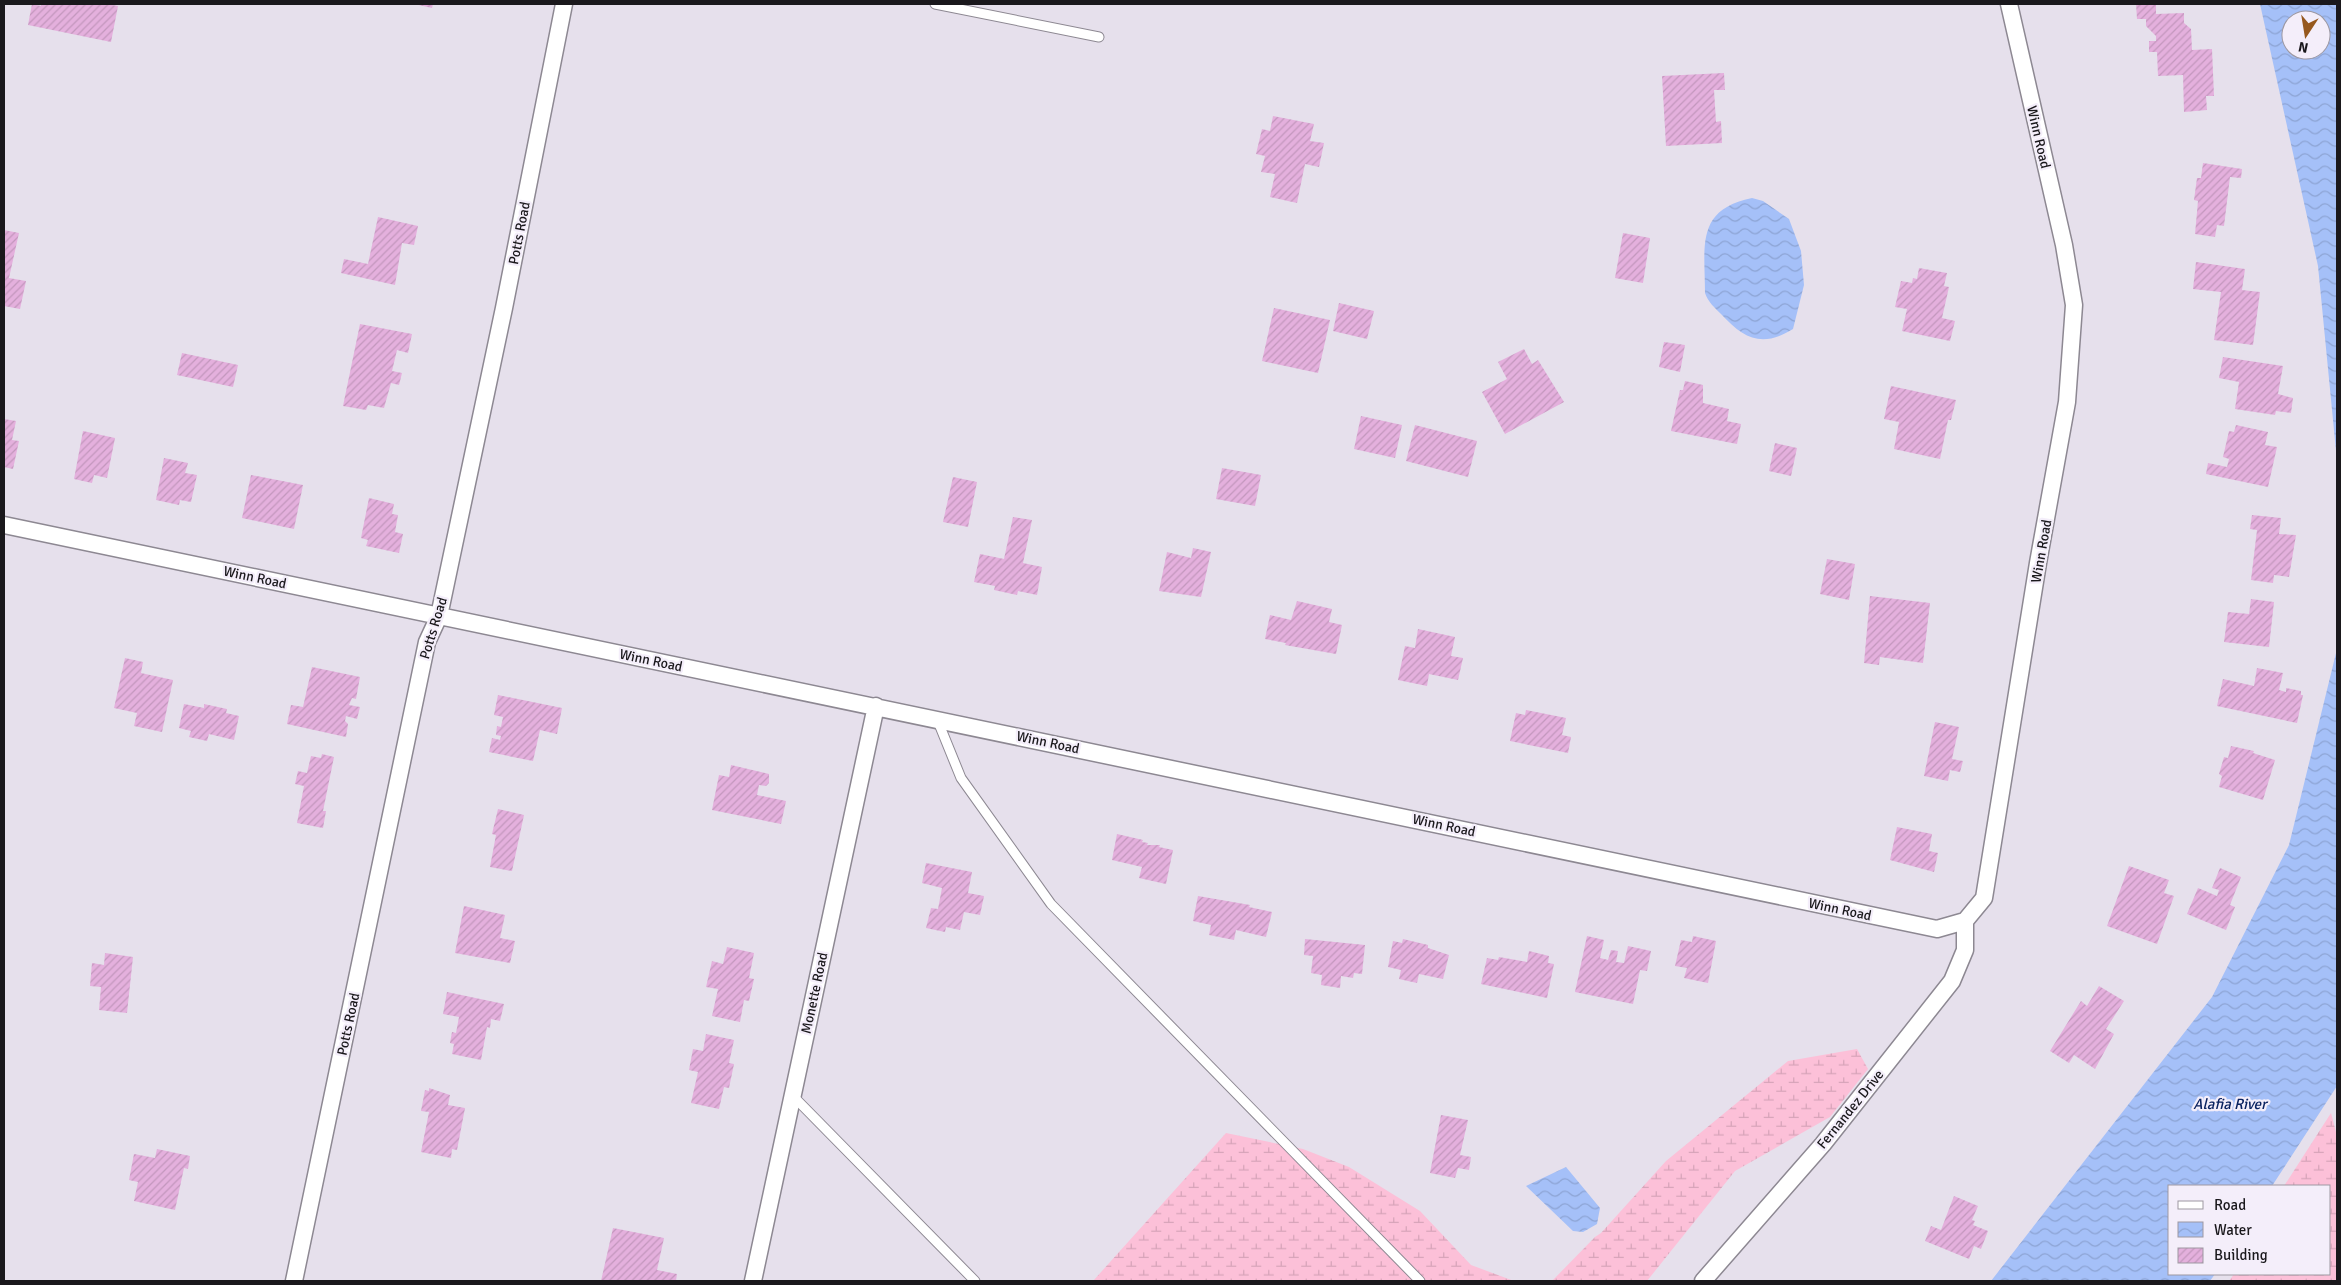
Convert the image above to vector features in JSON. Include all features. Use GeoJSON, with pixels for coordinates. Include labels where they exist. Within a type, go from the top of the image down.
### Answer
{"type":"FeatureCollection","features":[{"type":"Feature","properties":{"kind":"street","name":"Potts Road"},"geometry":{"type":"LineString","coordinates":[[294,1281],[427,642],[439,616],[504,308],[564,4]]}},
{"type":"Feature","properties":{"kind":"street","name":"Winn Road"},"geometry":{"type":"LineString","coordinates":[[4,524],[1937,929],[1965,921],[1984,898],[2038,563],[2067,402],[2074,305],[2064,245],[2009,4]]}},
{"type":"Feature","properties":{"kind":"street","name":"Monette Road"},"geometry":{"type":"LineString","coordinates":[[753,1281],[876,706]]}},
{"type":"Feature","properties":{"kind":"street","name":"Fernandez Drive"},"geometry":{"type":"LineString","coordinates":[[1703,1281],[1823,1144],[1952,981],[1965,950],[1965,921]]}},
{"type":"Feature","properties":{"kind":"lane"},"geometry":{"type":"LineString","coordinates":[[934,4],[1099,37]]}},
{"type":"Feature","properties":{"kind":"lane"},"geometry":{"type":"LineString","coordinates":[[936,719],[961,778],[1051,904],[1420,1281]]}},
{"type":"Feature","properties":{"kind":"lane"},"geometry":{"type":"LineString","coordinates":[[794,1096],[975,1281]]}},
{"type":"Feature","properties":{"kind":"green space"},"geometry":{"type":"Polygon","coordinates":[[[1857,1049],[1868,1069],[1830,1117],[1735,1171],[1647,1281],[1552,1281],[1601,1233],[1666,1161],[1788,1061],[1857,1049]]]}},
{"type":"Feature","properties":{"kind":"green space"},"geometry":{"type":"Polygon","coordinates":[[[2331,1113],[2337,1136],[2337,1281],[2229,1281],[2233,1275],[2331,1275],[2331,1185],[2285,1185],[2331,1113]]]}},
{"type":"Feature","properties":{"kind":"green space"},"geometry":{"type":"Polygon","coordinates":[[[1226,1133],[1303,1149],[1349,1167],[1420,1211],[1471,1265],[1514,1281],[1093,1281],[1226,1133]]]}},
{"type":"Feature","properties":{"kind":"water"},"geometry":{"type":"Polygon","coordinates":[[[2260,4],[2337,4],[2337,461],[2318,266],[2260,4]]]}},
{"type":"Feature","properties":{"kind":"water"},"geometry":{"type":"Polygon","coordinates":[[[1752,198],[1763,201],[1789,219],[1801,251],[1804,285],[1793,329],[1782,335],[1763,339],[1746,335],[1729,323],[1712,305],[1705,293],[1705,245],[1707,232],[1712,221],[1721,211],[1752,198]]]}},
{"type":"Feature","properties":{"kind":"water","name":"Alafia River"},"geometry":{"type":"Polygon","coordinates":[[[2337,649],[2337,1086],[2273,1185],[2168,1185],[2168,1275],[2214,1275],[2210,1281],[1991,1281],[2212,997],[2289,845],[2337,649]]]}},
{"type":"Feature","properties":{"kind":"water"},"geometry":{"type":"Polygon","coordinates":[[[1566,1167],[1600,1208],[1597,1224],[1583,1232],[1573,1231],[1526,1186],[1566,1167]]]}},
{"type":"Feature","properties":{"kind":"building"},"geometry":{"type":"Polygon","coordinates":[[[32,4],[41,6],[41,4],[107,4],[118,6],[111,42],[28,25],[32,4]]]}},
{"type":"Feature","properties":{"kind":"building"},"geometry":{"type":"Polygon","coordinates":[[[414,4],[433,4],[432,8],[414,4]]]}},
{"type":"Feature","properties":{"kind":"building"},"geometry":{"type":"Polygon","coordinates":[[[2136,4],[2156,4],[2156,14],[2184,13],[2184,23],[2191,29],[2192,50],[2212,49],[2214,96],[2206,96],[2207,110],[2184,112],[2183,75],[2158,76],[2157,52],[2149,52],[2149,41],[2156,41],[2156,36],[2146,26],[2146,19],[2137,19],[2136,4]]]}},
{"type":"Feature","properties":{"kind":"building"},"geometry":{"type":"Polygon","coordinates":[[[1724,73],[1725,90],[1714,90],[1716,122],[1721,121],[1722,143],[1666,146],[1662,76],[1724,73]]]}},
{"type":"Feature","properties":{"kind":"building"},"geometry":{"type":"Polygon","coordinates":[[[1273,116],[1314,124],[1310,141],[1324,143],[1319,167],[1305,164],[1297,203],[1270,197],[1275,174],[1261,172],[1265,156],[1256,154],[1262,129],[1270,131],[1273,116]]]}},
{"type":"Feature","properties":{"kind":"building"},"geometry":{"type":"Polygon","coordinates":[[[2203,163],[2242,169],[2241,178],[2230,177],[2224,226],[2217,225],[2215,237],[2195,234],[2198,201],[2194,200],[2197,178],[2201,178],[2203,163]]]}},
{"type":"Feature","properties":{"kind":"building"},"geometry":{"type":"Polygon","coordinates":[[[378,217],[418,226],[414,245],[402,243],[395,285],[341,273],[344,259],[368,264],[378,217]]]}},
{"type":"Feature","properties":{"kind":"building"},"geometry":{"type":"Polygon","coordinates":[[[4,230],[19,233],[9,278],[26,281],[20,309],[4,306],[4,230]]]}},
{"type":"Feature","properties":{"kind":"building"},"geometry":{"type":"Polygon","coordinates":[[[1623,233],[1650,238],[1643,283],[1615,278],[1623,233]]]}},
{"type":"Feature","properties":{"kind":"building"},"geometry":{"type":"Polygon","coordinates":[[[2196,262],[2245,269],[2242,290],[2260,292],[2253,345],[2214,340],[2221,292],[2193,289],[2196,262]]]}},
{"type":"Feature","properties":{"kind":"building"},"geometry":{"type":"Polygon","coordinates":[[[1919,268],[1947,273],[1944,286],[1949,287],[1942,318],[1955,321],[1950,341],[1902,331],[1907,309],[1895,307],[1901,281],[1912,283],[1913,278],[1917,279],[1919,268]]]}},
{"type":"Feature","properties":{"kind":"building"},"geometry":{"type":"Polygon","coordinates":[[[1339,303],[1374,311],[1367,339],[1333,331],[1339,303]]]}},
{"type":"Feature","properties":{"kind":"building"},"geometry":{"type":"Polygon","coordinates":[[[1274,308],[1330,320],[1318,373],[1262,361],[1274,308]]]}},
{"type":"Feature","properties":{"kind":"building"},"geometry":{"type":"Polygon","coordinates":[[[360,324],[412,334],[408,353],[397,350],[392,371],[402,373],[399,385],[391,383],[384,408],[368,405],[366,410],[343,406],[360,324]]]}},
{"type":"Feature","properties":{"kind":"building"},"geometry":{"type":"Polygon","coordinates":[[[1664,342],[1685,345],[1680,372],[1659,367],[1664,342]]]}},
{"type":"Feature","properties":{"kind":"building"},"geometry":{"type":"Polygon","coordinates":[[[1524,349],[1532,364],[1538,360],[1564,402],[1505,434],[1482,392],[1507,379],[1498,362],[1524,349]]]}},
{"type":"Feature","properties":{"kind":"building"},"geometry":{"type":"Polygon","coordinates":[[[182,353],[238,365],[233,387],[177,375],[182,353]]]}},
{"type":"Feature","properties":{"kind":"building"},"geometry":{"type":"Polygon","coordinates":[[[2223,357],[2283,366],[2278,394],[2293,398],[2291,413],[2276,411],[2275,415],[2235,409],[2239,382],[2219,378],[2223,357]]]}},
{"type":"Feature","properties":{"kind":"building"},"geometry":{"type":"Polygon","coordinates":[[[1685,381],[1703,385],[1703,403],[1729,409],[1727,421],[1741,424],[1737,444],[1671,431],[1680,390],[1683,390],[1685,381]]]}},
{"type":"Feature","properties":{"kind":"building"},"geometry":{"type":"Polygon","coordinates":[[[1891,386],[1956,400],[1951,420],[1948,420],[1940,459],[1894,449],[1899,422],[1884,419],[1891,386]]]}},
{"type":"Feature","properties":{"kind":"building"},"geometry":{"type":"Polygon","coordinates":[[[1361,416],[1402,425],[1395,458],[1354,449],[1361,416]]]}},
{"type":"Feature","properties":{"kind":"building"},"geometry":{"type":"Polygon","coordinates":[[[4,419],[16,421],[12,440],[19,441],[13,469],[4,467],[4,419]]]}},
{"type":"Feature","properties":{"kind":"building"},"geometry":{"type":"Polygon","coordinates":[[[1415,425],[1477,441],[1468,477],[1406,461],[1415,425]]]}},
{"type":"Feature","properties":{"kind":"building"},"geometry":{"type":"Polygon","coordinates":[[[2236,425],[2268,432],[2265,445],[2277,447],[2268,487],[2206,474],[2208,463],[2227,467],[2229,459],[2223,457],[2229,431],[2234,432],[2236,425]]]}},
{"type":"Feature","properties":{"kind":"building"},"geometry":{"type":"Polygon","coordinates":[[[83,431],[115,438],[107,478],[94,475],[92,483],[74,479],[83,431]]]}},
{"type":"Feature","properties":{"kind":"building"},"geometry":{"type":"Polygon","coordinates":[[[1775,443],[1797,448],[1791,476],[1769,471],[1775,443]]]}},
{"type":"Feature","properties":{"kind":"building"},"geometry":{"type":"Polygon","coordinates":[[[164,458],[188,463],[185,473],[197,475],[191,502],[180,500],[179,505],[156,500],[164,458]]]}},
{"type":"Feature","properties":{"kind":"building"},"geometry":{"type":"Polygon","coordinates":[[[1222,468],[1261,475],[1255,506],[1216,499],[1222,468]]]}},
{"type":"Feature","properties":{"kind":"building"},"geometry":{"type":"Polygon","coordinates":[[[251,475],[303,485],[294,529],[242,518],[251,475]]]}},
{"type":"Feature","properties":{"kind":"building"},"geometry":{"type":"Polygon","coordinates":[[[953,477],[977,482],[968,527],[943,522],[953,477]]]}},
{"type":"Feature","properties":{"kind":"building"},"geometry":{"type":"Polygon","coordinates":[[[369,498],[394,504],[392,514],[398,515],[395,532],[403,534],[399,553],[366,546],[368,540],[361,538],[369,498]]]}},
{"type":"Feature","properties":{"kind":"building"},"geometry":{"type":"Polygon","coordinates":[[[2252,515],[2281,518],[2279,534],[2296,535],[2289,577],[2274,575],[2273,583],[2251,580],[2257,530],[2250,529],[2252,515]]]}},
{"type":"Feature","properties":{"kind":"building"},"geometry":{"type":"Polygon","coordinates":[[[1013,517],[1032,520],[1023,563],[1042,567],[1037,595],[1018,591],[1017,595],[994,590],[995,586],[974,582],[980,554],[1004,559],[1013,517]]]}},
{"type":"Feature","properties":{"kind":"building"},"geometry":{"type":"Polygon","coordinates":[[[1193,548],[1211,552],[1201,597],[1159,591],[1167,552],[1191,558],[1193,548]]]}},
{"type":"Feature","properties":{"kind":"building"},"geometry":{"type":"Polygon","coordinates":[[[1827,559],[1855,564],[1849,600],[1820,594],[1827,559]]]}},
{"type":"Feature","properties":{"kind":"building"},"geometry":{"type":"Polygon","coordinates":[[[1870,596],[1930,603],[1923,663],[1880,657],[1879,665],[1864,663],[1870,596]]]}},
{"type":"Feature","properties":{"kind":"building"},"geometry":{"type":"Polygon","coordinates":[[[2251,599],[2274,602],[2269,647],[2224,642],[2228,612],[2249,614],[2251,599]]]}},
{"type":"Feature","properties":{"kind":"building"},"geometry":{"type":"Polygon","coordinates":[[[1297,601],[1332,609],[1329,622],[1342,625],[1336,654],[1285,645],[1286,643],[1265,639],[1270,615],[1291,620],[1297,601]]]}},
{"type":"Feature","properties":{"kind":"building"},"geometry":{"type":"Polygon","coordinates":[[[1418,629],[1455,637],[1451,656],[1463,658],[1458,680],[1429,674],[1427,686],[1398,680],[1405,646],[1415,648],[1418,629]]]}},
{"type":"Feature","properties":{"kind":"building"},"geometry":{"type":"Polygon","coordinates":[[[125,658],[143,662],[141,673],[173,680],[162,732],[134,726],[137,713],[114,708],[125,658]]]}},
{"type":"Feature","properties":{"kind":"building"},"geometry":{"type":"Polygon","coordinates":[[[312,667],[360,677],[356,699],[352,698],[349,705],[360,707],[357,719],[346,716],[345,721],[348,724],[346,737],[287,724],[291,705],[303,707],[312,667]]]}},
{"type":"Feature","properties":{"kind":"building"},"geometry":{"type":"Polygon","coordinates":[[[2257,668],[2283,673],[2279,690],[2286,692],[2286,688],[2301,691],[2301,695],[2303,695],[2297,723],[2217,706],[2223,679],[2254,686],[2257,668]]]}},
{"type":"Feature","properties":{"kind":"building"},"geometry":{"type":"Polygon","coordinates":[[[498,695],[562,708],[557,734],[540,730],[533,761],[489,752],[492,738],[500,740],[501,736],[496,735],[497,726],[501,727],[503,717],[494,715],[498,695]]]}},
{"type":"Feature","properties":{"kind":"building"},"geometry":{"type":"Polygon","coordinates":[[[184,704],[204,708],[204,704],[227,709],[226,713],[239,716],[234,740],[209,734],[207,741],[189,737],[191,731],[179,728],[184,704]]]}},
{"type":"Feature","properties":{"kind":"building"},"geometry":{"type":"Polygon","coordinates":[[[1526,710],[1566,718],[1562,735],[1571,737],[1568,753],[1510,741],[1516,713],[1525,715],[1526,710]]]}},
{"type":"Feature","properties":{"kind":"building"},"geometry":{"type":"Polygon","coordinates":[[[1935,722],[1959,727],[1952,759],[1963,761],[1960,772],[1950,770],[1948,781],[1924,776],[1935,722]]]}},
{"type":"Feature","properties":{"kind":"building"},"geometry":{"type":"Polygon","coordinates":[[[2231,746],[2254,751],[2253,753],[2275,760],[2263,800],[2219,787],[2222,776],[2219,774],[2224,757],[2228,758],[2231,746]]]}},
{"type":"Feature","properties":{"kind":"building"},"geometry":{"type":"Polygon","coordinates":[[[322,754],[334,757],[323,811],[326,811],[323,828],[297,823],[304,786],[295,784],[298,771],[307,773],[311,756],[321,758],[322,754]]]}},
{"type":"Feature","properties":{"kind":"building"},"geometry":{"type":"Polygon","coordinates":[[[731,765],[769,774],[769,783],[766,786],[759,785],[757,795],[786,801],[781,824],[712,810],[719,775],[729,777],[731,765]]]}},
{"type":"Feature","properties":{"kind":"building"},"geometry":{"type":"Polygon","coordinates":[[[498,809],[524,815],[512,871],[490,867],[496,835],[492,834],[498,809]]]}},
{"type":"Feature","properties":{"kind":"building"},"geometry":{"type":"Polygon","coordinates":[[[1897,827],[1932,834],[1929,851],[1938,853],[1934,872],[1890,860],[1897,827]]]}},
{"type":"Feature","properties":{"kind":"building"},"geometry":{"type":"Polygon","coordinates":[[[1117,834],[1143,840],[1142,842],[1148,843],[1147,845],[1160,845],[1159,847],[1173,850],[1166,884],[1139,878],[1142,867],[1112,860],[1117,834]]]}},
{"type":"Feature","properties":{"kind":"building"},"geometry":{"type":"Polygon","coordinates":[[[926,863],[972,872],[968,893],[984,896],[980,915],[964,912],[960,930],[946,927],[945,932],[926,928],[931,908],[938,909],[942,888],[922,883],[926,863]]]}},
{"type":"Feature","properties":{"kind":"building"},"geometry":{"type":"Polygon","coordinates":[[[2129,866],[2169,880],[2164,893],[2174,896],[2157,944],[2107,926],[2129,866]]]}},
{"type":"Feature","properties":{"kind":"building"},"geometry":{"type":"Polygon","coordinates":[[[2220,868],[2241,877],[2230,905],[2235,907],[2226,930],[2187,914],[2198,888],[2217,896],[2219,890],[2212,888],[2220,868]]]}},
{"type":"Feature","properties":{"kind":"building"},"geometry":{"type":"Polygon","coordinates":[[[1198,896],[1250,905],[1249,907],[1272,912],[1266,937],[1236,930],[1234,940],[1209,935],[1211,925],[1193,921],[1198,896]]]}},
{"type":"Feature","properties":{"kind":"building"},"geometry":{"type":"Polygon","coordinates":[[[464,906],[505,915],[500,938],[515,941],[510,963],[455,953],[464,906]]]}},
{"type":"Feature","properties":{"kind":"building"},"geometry":{"type":"Polygon","coordinates":[[[1587,936],[1604,940],[1600,958],[1608,960],[1611,950],[1618,951],[1616,962],[1624,963],[1628,946],[1651,951],[1647,971],[1640,970],[1633,1004],[1575,992],[1587,936]]]}},
{"type":"Feature","properties":{"kind":"building"},"geometry":{"type":"Polygon","coordinates":[[[1693,936],[1716,941],[1708,983],[1684,978],[1687,968],[1675,966],[1681,940],[1692,942],[1693,936]]]}},
{"type":"Feature","properties":{"kind":"building"},"geometry":{"type":"Polygon","coordinates":[[[1305,939],[1365,945],[1362,974],[1354,973],[1353,978],[1341,976],[1340,988],[1321,985],[1322,975],[1311,973],[1313,956],[1304,955],[1305,939]]]}},
{"type":"Feature","properties":{"kind":"building"},"geometry":{"type":"Polygon","coordinates":[[[1403,939],[1428,945],[1428,948],[1449,955],[1443,979],[1419,974],[1417,983],[1399,979],[1401,970],[1388,967],[1393,941],[1402,943],[1403,939]]]}},
{"type":"Feature","properties":{"kind":"building"},"geometry":{"type":"Polygon","coordinates":[[[727,947],[754,953],[749,978],[754,979],[749,1001],[744,1000],[740,1022],[712,1016],[718,989],[706,987],[712,961],[723,964],[727,947]]]}},
{"type":"Feature","properties":{"kind":"building"},"geometry":{"type":"Polygon","coordinates":[[[1529,951],[1549,956],[1548,963],[1554,964],[1547,998],[1481,984],[1487,958],[1498,960],[1499,957],[1527,962],[1529,951]]]}},
{"type":"Feature","properties":{"kind":"building"},"geometry":{"type":"Polygon","coordinates":[[[105,953],[133,957],[127,1013],[99,1010],[101,987],[90,986],[92,963],[104,965],[105,953]]]}},
{"type":"Feature","properties":{"kind":"building"},"geometry":{"type":"Polygon","coordinates":[[[2099,986],[2124,1001],[2106,1029],[2114,1034],[2095,1069],[2074,1055],[2069,1063],[2050,1051],[2081,1001],[2087,1006],[2099,986]]]}},
{"type":"Feature","properties":{"kind":"building"},"geometry":{"type":"Polygon","coordinates":[[[447,992],[504,1004],[500,1021],[491,1019],[490,1028],[487,1027],[481,1060],[452,1054],[454,1044],[450,1043],[452,1032],[456,1033],[459,1017],[443,1014],[447,992]]]}},
{"type":"Feature","properties":{"kind":"building"},"geometry":{"type":"Polygon","coordinates":[[[706,1034],[734,1040],[729,1063],[734,1064],[729,1088],[724,1087],[719,1109],[691,1103],[698,1072],[689,1070],[693,1049],[703,1051],[706,1034]]]}},
{"type":"Feature","properties":{"kind":"building"},"geometry":{"type":"Polygon","coordinates":[[[429,1088],[450,1095],[448,1105],[465,1108],[457,1150],[452,1149],[451,1158],[421,1152],[429,1112],[421,1111],[425,1090],[429,1091],[429,1088]]]}},
{"type":"Feature","properties":{"kind":"building"},"geometry":{"type":"Polygon","coordinates":[[[1441,1115],[1468,1120],[1460,1155],[1471,1157],[1469,1170],[1458,1168],[1455,1178],[1430,1173],[1441,1115]]]}},
{"type":"Feature","properties":{"kind":"building"},"geometry":{"type":"Polygon","coordinates":[[[157,1149],[190,1156],[188,1169],[184,1168],[175,1210],[134,1201],[138,1182],[129,1180],[134,1154],[155,1158],[157,1149]]]}},
{"type":"Feature","properties":{"kind":"building"},"geometry":{"type":"Polygon","coordinates":[[[1954,1196],[1978,1206],[1972,1220],[1975,1221],[1973,1225],[1988,1231],[1981,1249],[1974,1246],[1969,1259],[1925,1241],[1931,1226],[1941,1230],[1954,1196]]]}},
{"type":"Feature","properties":{"kind":"building"},"geometry":{"type":"Polygon","coordinates":[[[613,1228],[664,1238],[657,1270],[677,1274],[676,1281],[601,1281],[613,1228]]]}}]}
